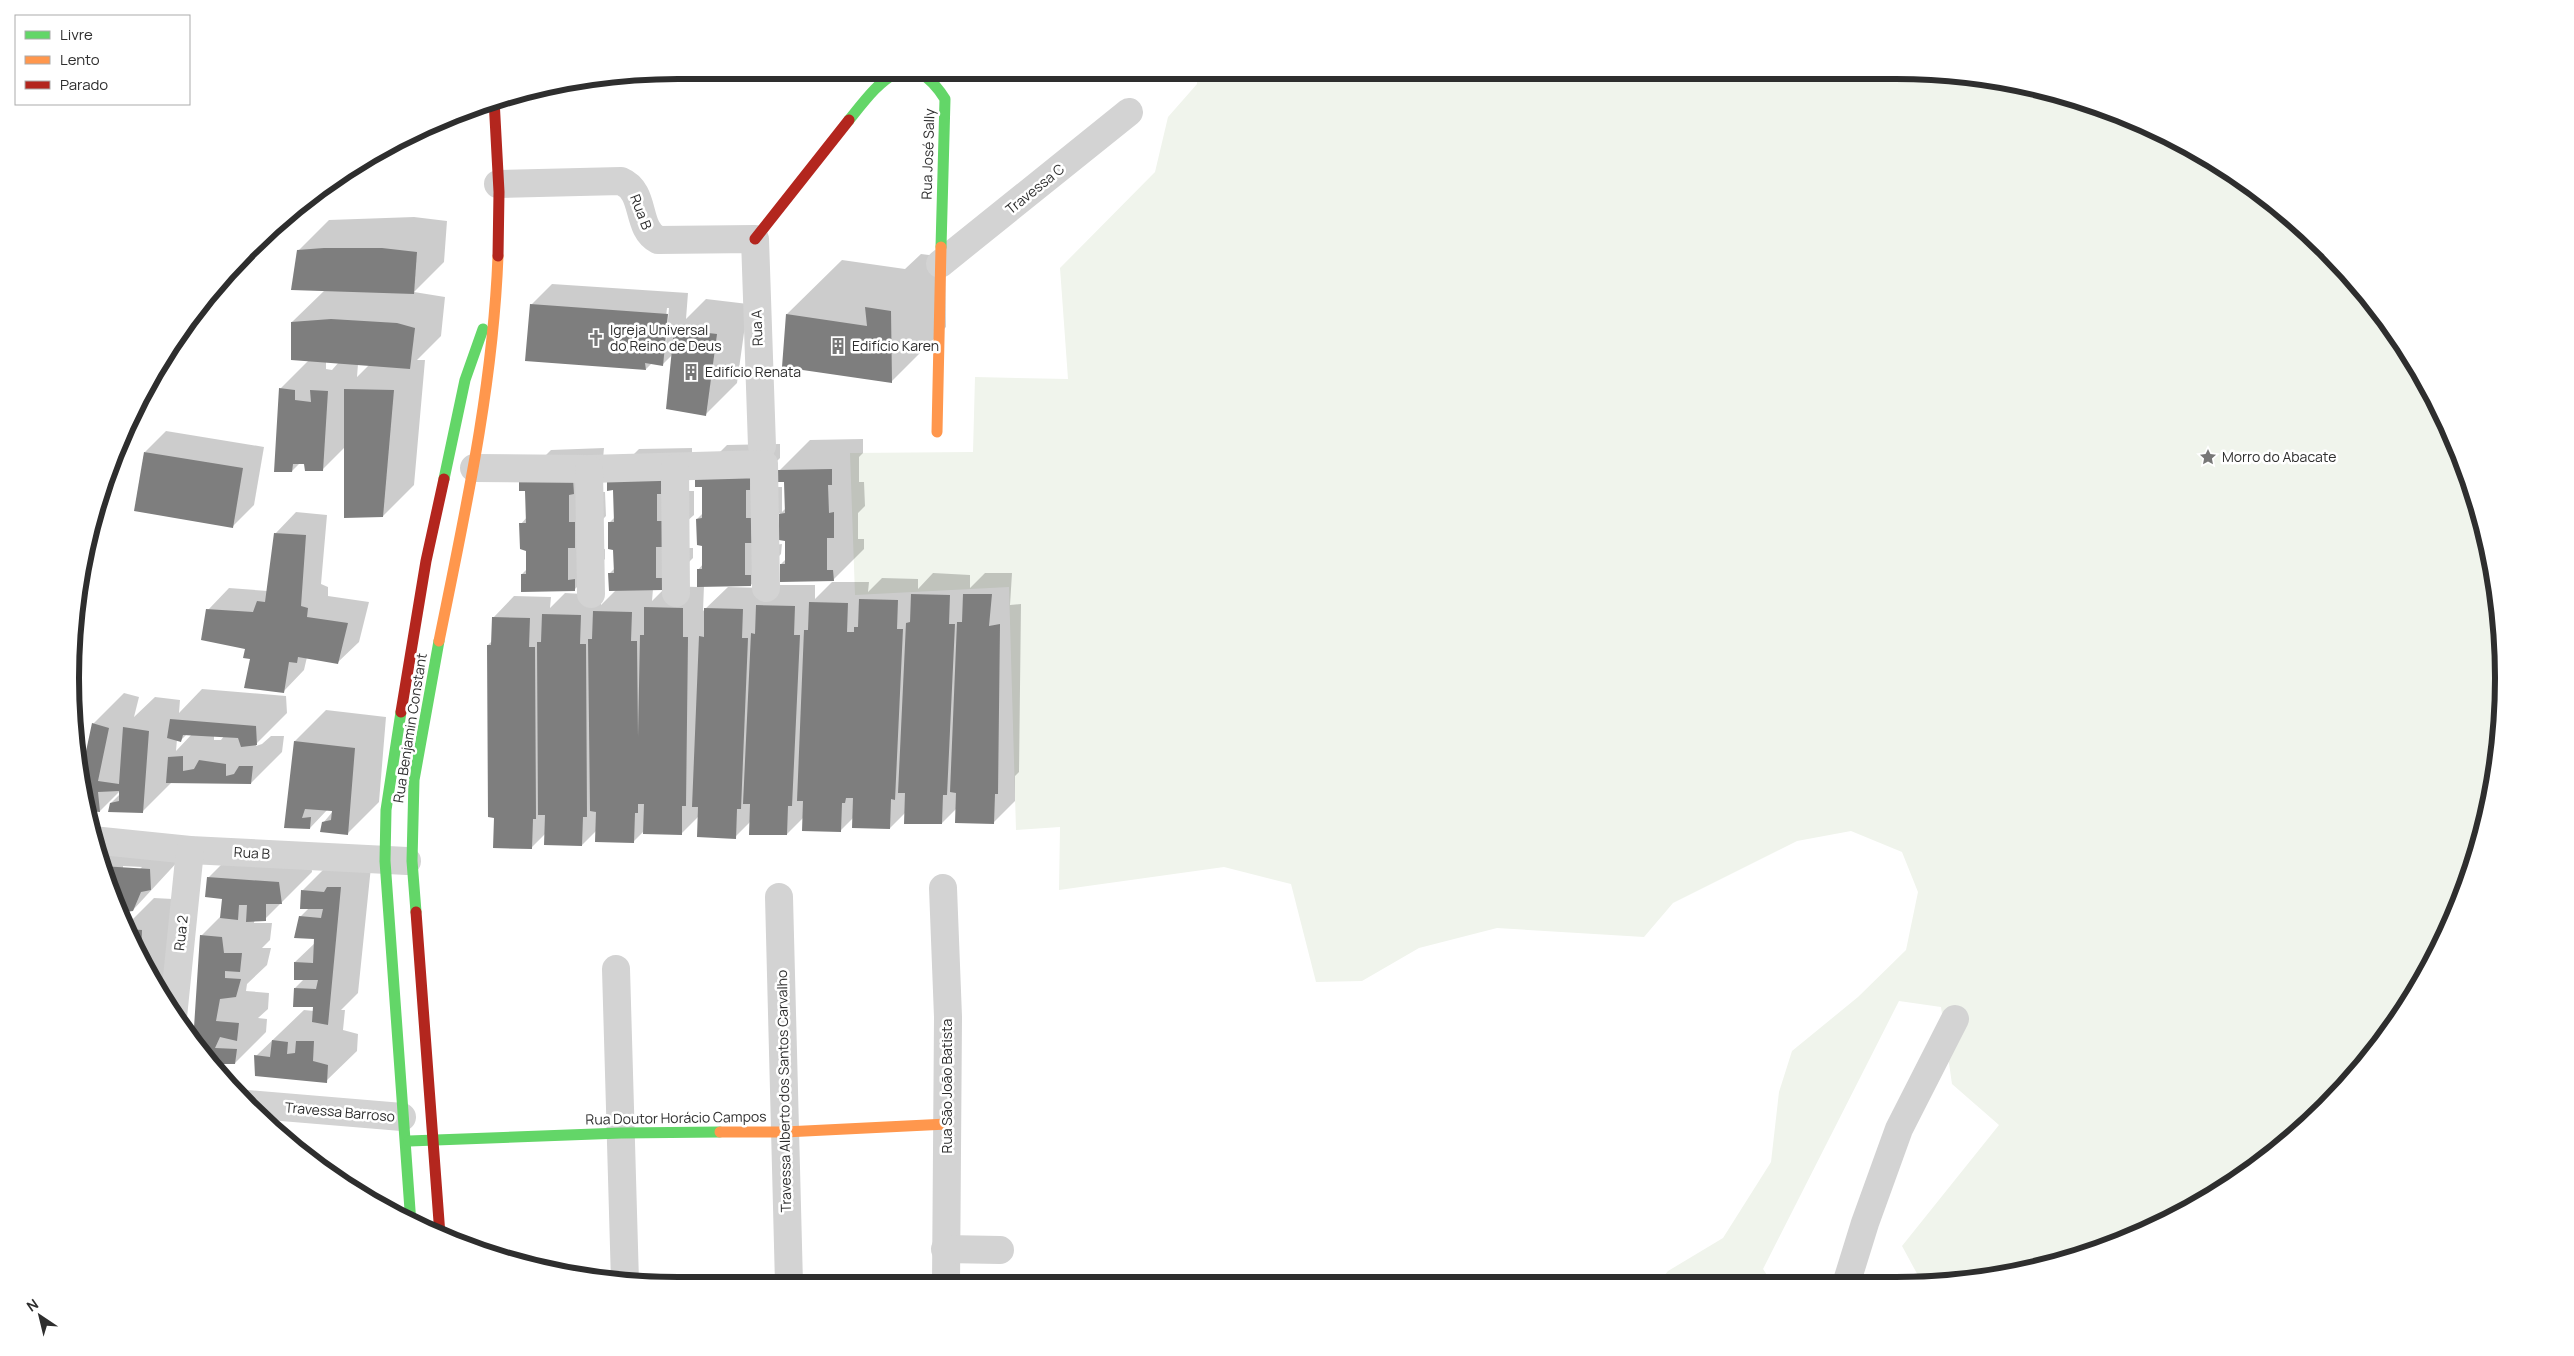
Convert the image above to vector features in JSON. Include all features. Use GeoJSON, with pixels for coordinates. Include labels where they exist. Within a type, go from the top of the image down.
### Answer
{"type":"FeatureCollection","features":[{"type":"Feature","properties":{"kind":"main road","name":"Rua José Sally"},"geometry":{"type":"LineString","coordinates":[[755,239],[879,83],[885,79]]}},
{"type":"Feature","properties":{"kind":"main road","name":"Rua José Sally"},"geometry":{"type":"LineString","coordinates":[[929,79],[937,84],[945,99],[937,432]]}},
{"type":"Feature","properties":{"kind":"main road","name":"Rua Benjamin Constant"},"geometry":{"type":"LineString","coordinates":[[410,1214],[404,1129],[398,861],[434,664],[474,468],[487,391],[497,290],[498,184],[494,108]]}},
{"type":"Feature","properties":{"kind":"main road","name":"Rua Benjamin Constant"},"geometry":{"type":"LineString","coordinates":[[439,1227],[433,1139],[398,861],[386,810],[426,561],[465,380],[497,290]]}},
{"type":"Feature","properties":{"kind":"main road","name":"Rua Doutor Horácio Campos"},"geometry":{"type":"LineString","coordinates":[[404,1129],[433,1139],[621,1133],[785,1132],[947,1124]]}},
{"type":"Feature","properties":{"kind":"street","name":"Travessa C"},"geometry":{"type":"LineString","coordinates":[[940,264],[1129,112]]}},
{"type":"Feature","properties":{"kind":"street","name":"Rua B"},"geometry":{"type":"LineString","coordinates":[[498,184],[621,181],[628,184],[635,192],[648,232],[658,240],[755,239]]}},
{"type":"Feature","properties":{"kind":"street","name":"Rua A"},"geometry":{"type":"LineString","coordinates":[[755,239],[762,446]]}},
{"type":"Feature","properties":{"kind":"street"},"geometry":{"type":"LineString","coordinates":[[474,468],[675,468],[764,464],[766,588]]}},
{"type":"Feature","properties":{"kind":"street"},"geometry":{"type":"LineString","coordinates":[[675,468],[676,593]]}},
{"type":"Feature","properties":{"kind":"street"},"geometry":{"type":"LineString","coordinates":[[589,469],[591,594]]}},
{"type":"Feature","properties":{"kind":"street","name":"Rua B"},"geometry":{"type":"LineString","coordinates":[[102,841],[190,850],[398,861]]}},
{"type":"Feature","properties":{"kind":"street","name":"Rua 2"},"geometry":{"type":"LineString","coordinates":[[174,1002],[190,850]]}},
{"type":"Feature","properties":{"kind":"street","name":"Rua São João Batista"},"geometry":{"type":"LineString","coordinates":[[943,888],[948,1017],[946,1277]]}},
{"type":"Feature","properties":{"kind":"street","name":"Travessa Alberto dos Santos Carvalho"},"geometry":{"type":"LineString","coordinates":[[779,897],[789,1277]]}},
{"type":"Feature","properties":{"kind":"street"},"geometry":{"type":"LineString","coordinates":[[616,969],[625,1275]]}},
{"type":"Feature","properties":{"kind":"street"},"geometry":{"type":"LineString","coordinates":[[1848,1277],[1865,1223],[1900,1129],[1955,1019]]}},
{"type":"Feature","properties":{"kind":"street","name":"Travessa Barroso"},"geometry":{"type":"LineString","coordinates":[[258,1106],[404,1129]]}},
{"type":"Feature","properties":{"kind":"street"},"geometry":{"type":"LineString","coordinates":[[945,1249],[1000,1250]]}},
{"type":"Feature","properties":{"kind":"shaded area"},"geometry":{"type":"Polygon","coordinates":[[[1197,79],[1896,79],[1974,84],[2013,90],[2051,99],[2125,124],[2196,159],[2229,180],[2291,227],[2347,283],[2371,313],[2415,378],[2433,413],[2450,449],[2475,523],[2484,561],[2494,639],[2494,717],[2490,756],[2484,795],[2463,871],[2450,907],[2415,978],[2394,1011],[2347,1073],[2291,1129],[2261,1153],[2196,1197],[2161,1215],[2125,1232],[2051,1257],[2013,1266],[1974,1272],[1919,1276],[1902,1246],[1999,1125],[1952,1084],[1941,1007],[1899,1001],[1763,1269],[1768,1277],[1663,1277],[1668,1271],[1723,1238],[1771,1162],[1779,1092],[1792,1051],[1858,997],[1906,950],[1918,892],[1902,852],[1851,831],[1797,841],[1673,903],[1644,937],[1497,928],[1419,948],[1362,981],[1316,982],[1291,884],[1224,867],[1059,890],[1060,827],[1016,830],[1009,587],[855,595],[850,453],[973,452],[975,377],[1068,379],[1060,268],[1155,172],[1168,117],[1197,84],[1197,79]]]}},
{"type":"Feature","properties":{"kind":"building"},"geometry":{"type":"Polygon","coordinates":[[[382,248],[417,252],[414,294],[291,290],[297,250],[382,248]]]}},
{"type":"Feature","properties":{"kind":"building","name":"Igreja Universal do Reino de Deus"},"geometry":{"type":"Polygon","coordinates":[[[530,304],[668,314],[663,366],[645,363],[646,370],[525,361],[530,304]]]}},
{"type":"Feature","properties":{"kind":"building","name":"Edifício Karen"},"geometry":{"type":"Polygon","coordinates":[[[865,307],[891,311],[892,383],[782,367],[786,314],[867,326],[865,307]]]}},
{"type":"Feature","properties":{"kind":"building"},"geometry":{"type":"Polygon","coordinates":[[[331,319],[397,323],[415,328],[410,369],[291,360],[291,322],[331,319]]]}},
{"type":"Feature","properties":{"kind":"building","name":"Edifício Renata"},"geometry":{"type":"Polygon","coordinates":[[[674,329],[717,334],[706,416],[666,409],[674,329]]]}},
{"type":"Feature","properties":{"kind":"building"},"geometry":{"type":"Polygon","coordinates":[[[279,388],[295,390],[295,400],[311,402],[310,390],[328,391],[323,471],[305,471],[304,464],[293,464],[292,472],[274,472],[279,388]]]}},
{"type":"Feature","properties":{"kind":"building"},"geometry":{"type":"Polygon","coordinates":[[[344,389],[394,390],[383,517],[344,518],[344,389]]]}},
{"type":"Feature","properties":{"kind":"building"},"geometry":{"type":"Polygon","coordinates":[[[144,452],[243,468],[233,528],[134,511],[144,452]]]}},
{"type":"Feature","properties":{"kind":"building"},"geometry":{"type":"Polygon","coordinates":[[[832,469],[832,485],[828,485],[829,513],[834,512],[834,538],[827,538],[827,570],[833,570],[834,581],[780,582],[780,564],[785,564],[785,541],[779,540],[779,514],[785,513],[784,482],[778,482],[778,470],[832,469]]]}},
{"type":"Feature","properties":{"kind":"building"},"geometry":{"type":"Polygon","coordinates":[[[750,474],[750,490],[746,490],[746,518],[751,518],[752,543],[745,543],[745,575],[751,575],[751,586],[697,587],[697,569],[702,569],[702,546],[697,545],[696,519],[702,518],[702,487],[695,487],[695,476],[750,474]]]}},
{"type":"Feature","properties":{"kind":"building"},"geometry":{"type":"Polygon","coordinates":[[[661,478],[661,494],[657,494],[657,521],[663,521],[663,547],[656,547],[656,578],[662,578],[663,590],[609,591],[608,573],[614,573],[613,550],[608,549],[608,522],[614,522],[613,490],[607,491],[607,479],[661,478]]]}},
{"type":"Feature","properties":{"kind":"building"},"geometry":{"type":"Polygon","coordinates":[[[573,479],[574,494],[569,495],[569,522],[575,522],[575,548],[568,548],[568,580],[575,579],[575,591],[521,592],[521,574],[526,574],[526,551],[520,549],[519,523],[526,523],[525,491],[519,491],[519,480],[573,479]]]}},
{"type":"Feature","properties":{"kind":"building"},"geometry":{"type":"Polygon","coordinates":[[[274,533],[306,535],[301,606],[308,608],[307,617],[348,623],[338,664],[298,657],[297,663],[289,662],[284,693],[244,688],[250,659],[243,658],[245,649],[201,640],[206,609],[253,612],[257,601],[265,602],[274,533]]]}},
{"type":"Feature","properties":{"kind":"building"},"geometry":{"type":"Polygon","coordinates":[[[911,594],[950,595],[949,624],[955,624],[947,795],[943,795],[942,824],[904,824],[905,793],[898,793],[906,623],[910,622],[911,594]]]}},
{"type":"Feature","properties":{"kind":"building"},"geometry":{"type":"Polygon","coordinates":[[[963,594],[992,594],[989,626],[1000,624],[998,794],[995,794],[994,824],[955,823],[956,793],[950,792],[957,622],[962,622],[963,594]]]}},
{"type":"Feature","properties":{"kind":"building"},"geometry":{"type":"Polygon","coordinates":[[[859,599],[898,600],[897,629],[903,629],[895,800],[891,799],[890,829],[852,828],[853,798],[846,798],[845,803],[842,803],[841,832],[802,831],[803,801],[797,801],[804,630],[808,630],[809,602],[848,603],[847,632],[854,632],[854,627],[858,627],[859,599]]]}},
{"type":"Feature","properties":{"kind":"building"},"geometry":{"type":"Polygon","coordinates":[[[756,605],[795,606],[794,635],[800,635],[792,806],[788,806],[787,835],[749,835],[750,804],[743,804],[751,633],[755,634],[756,605]]]}},
{"type":"Feature","properties":{"kind":"building"},"geometry":{"type":"Polygon","coordinates":[[[644,607],[683,608],[683,637],[688,637],[686,806],[682,806],[682,835],[643,834],[644,804],[638,804],[638,813],[635,813],[634,843],[595,842],[596,812],[590,811],[588,639],[592,639],[593,611],[632,612],[631,641],[637,641],[638,737],[640,635],[644,635],[644,607]]]}},
{"type":"Feature","properties":{"kind":"building"},"geometry":{"type":"Polygon","coordinates":[[[704,608],[743,609],[742,638],[748,638],[741,809],[737,809],[736,839],[697,837],[698,807],[692,807],[699,636],[704,637],[704,608]]]}},
{"type":"Feature","properties":{"kind":"building"},"geometry":{"type":"Polygon","coordinates":[[[542,614],[581,615],[580,644],[586,644],[587,817],[583,817],[582,846],[544,845],[545,815],[538,815],[537,642],[541,642],[542,614]]]}},
{"type":"Feature","properties":{"kind":"building"},"geometry":{"type":"Polygon","coordinates":[[[492,617],[530,618],[529,647],[535,647],[536,819],[533,819],[532,849],[493,848],[494,818],[488,817],[487,645],[491,645],[492,617]]]}},
{"type":"Feature","properties":{"kind":"building"},"geometry":{"type":"Polygon","coordinates":[[[170,719],[256,726],[257,745],[241,747],[238,738],[183,735],[181,742],[167,738],[170,719]]]}},
{"type":"Feature","properties":{"kind":"building"},"geometry":{"type":"Polygon","coordinates":[[[92,723],[109,728],[98,781],[119,784],[123,727],[149,731],[143,813],[108,812],[110,803],[119,801],[119,791],[98,792],[100,812],[94,812],[84,759],[92,723]]]}},
{"type":"Feature","properties":{"kind":"building"},"geometry":{"type":"Polygon","coordinates":[[[294,741],[355,748],[348,835],[320,832],[322,822],[331,820],[332,811],[305,809],[302,818],[311,817],[310,829],[284,828],[294,741]]]}},
{"type":"Feature","properties":{"kind":"building"},"geometry":{"type":"Polygon","coordinates":[[[183,756],[183,771],[194,769],[199,760],[226,764],[226,776],[234,774],[239,766],[253,766],[251,784],[166,783],[168,757],[183,756]]]}},
{"type":"Feature","properties":{"kind":"building"},"geometry":{"type":"Polygon","coordinates":[[[110,867],[150,869],[151,890],[141,892],[133,911],[126,912],[110,867]]]}},
{"type":"Feature","properties":{"kind":"building"},"geometry":{"type":"Polygon","coordinates":[[[207,877],[279,882],[282,904],[266,904],[266,921],[246,922],[247,905],[239,905],[238,920],[220,918],[222,899],[205,897],[207,877]]]}},
{"type":"Feature","properties":{"kind":"building"},"geometry":{"type":"Polygon","coordinates":[[[327,887],[341,887],[328,1025],[312,1022],[313,1007],[293,1007],[294,988],[316,989],[318,980],[294,980],[294,962],[313,963],[314,939],[294,938],[299,916],[321,918],[323,909],[300,909],[301,890],[324,892],[327,887]]]}},
{"type":"Feature","properties":{"kind":"building"},"geometry":{"type":"Polygon","coordinates":[[[135,930],[142,930],[141,944],[135,930]]]}},
{"type":"Feature","properties":{"kind":"building"},"geometry":{"type":"Polygon","coordinates":[[[200,935],[222,937],[224,953],[242,953],[240,972],[225,971],[225,978],[241,979],[236,997],[220,999],[216,1021],[239,1023],[237,1041],[220,1037],[215,1048],[237,1049],[235,1064],[220,1064],[194,1030],[200,935]]]}},
{"type":"Feature","properties":{"kind":"building"},"geometry":{"type":"Polygon","coordinates":[[[272,1040],[288,1042],[287,1054],[295,1053],[296,1041],[314,1041],[313,1061],[328,1065],[327,1083],[255,1076],[254,1055],[270,1057],[272,1040]]]}},
{"type":"Feature","properties":{"kind":"traffic: fast"},"geometry":{"type":"LineString","coordinates":[[849,120],[871,93],[886,79]]}},
{"type":"Feature","properties":{"kind":"traffic: fast"},"geometry":{"type":"LineString","coordinates":[[927,79],[945,99],[941,247]]}},
{"type":"Feature","properties":{"kind":"traffic: fast"},"geometry":{"type":"LineString","coordinates":[[444,479],[465,380],[483,329]]}},
{"type":"Feature","properties":{"kind":"traffic: fast"},"geometry":{"type":"LineString","coordinates":[[416,912],[412,861],[414,780],[439,641]]}},
{"type":"Feature","properties":{"kind":"traffic: fast"},"geometry":{"type":"LineString","coordinates":[[401,712],[386,810],[385,861],[410,1214]]}},
{"type":"Feature","properties":{"kind":"traffic: fast"},"geometry":{"type":"LineString","coordinates":[[409,1141],[621,1133],[720,1132]]}},
{"type":"Feature","properties":{"kind":"traffic: slow"},"geometry":{"type":"LineString","coordinates":[[937,432],[941,247]]}},
{"type":"Feature","properties":{"kind":"traffic: slow"},"geometry":{"type":"LineString","coordinates":[[439,641],[468,497],[484,402],[495,305],[498,256]]}},
{"type":"Feature","properties":{"kind":"traffic: slow"},"geometry":{"type":"LineString","coordinates":[[720,1132],[785,1132],[947,1124]]}},
{"type":"Feature","properties":{"kind":"traffic: jam"},"geometry":{"type":"LineString","coordinates":[[494,108],[499,192],[498,256]]}},
{"type":"Feature","properties":{"kind":"traffic: jam"},"geometry":{"type":"LineString","coordinates":[[755,239],[849,120]]}},
{"type":"Feature","properties":{"kind":"traffic: jam"},"geometry":{"type":"LineString","coordinates":[[401,712],[426,561],[444,479]]}},
{"type":"Feature","properties":{"kind":"traffic: jam"},"geometry":{"type":"LineString","coordinates":[[416,912],[439,1227]]}},
{"type":"Feature","properties":{"kind":"place","name":"Igreja Universal do Reino de Deus"},"geometry":{"type":"Point","coordinates":[596,338]}},
{"type":"Feature","properties":{"kind":"place","name":"Edifício Karen"},"geometry":{"type":"Point","coordinates":[838,346]}},
{"type":"Feature","properties":{"kind":"place","name":"Edifício Renata"},"geometry":{"type":"Point","coordinates":[691,372]}},
{"type":"Feature","properties":{"kind":"place","name":"Morro do Abacate"},"geometry":{"type":"Point","coordinates":[2208,457]}}]}
